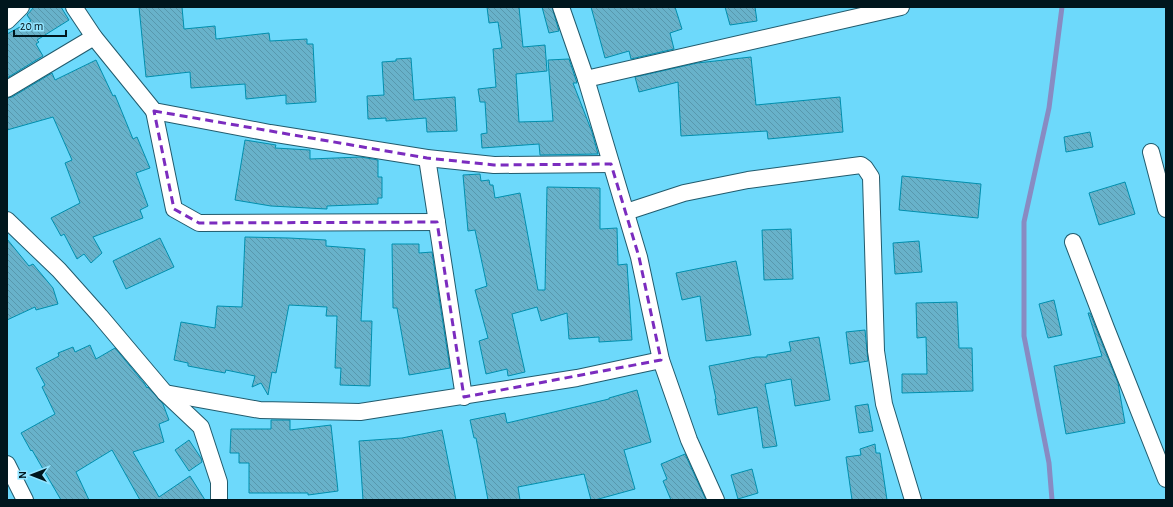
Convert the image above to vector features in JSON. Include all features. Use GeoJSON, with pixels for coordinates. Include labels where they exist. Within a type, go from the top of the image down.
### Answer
{"type":"FeatureCollection","features":[{"type":"Feature","properties":{"kind":"street"},"geometry":{"type":"LineString","coordinates":[[7,21],[21,7]]}},
{"type":"Feature","properties":{"kind":"street"},"geometry":{"type":"LineString","coordinates":[[74,7],[94,37],[154,111],[174,209],[199,222],[437,222]]}},
{"type":"Feature","properties":{"kind":"street"},"geometry":{"type":"LineString","coordinates":[[561,7],[586,79],[639,257],[661,360],[689,440],[716,500]]}},
{"type":"Feature","properties":{"kind":"street"},"geometry":{"type":"LineString","coordinates":[[586,79],[901,7]]}},
{"type":"Feature","properties":{"kind":"street"},"geometry":{"type":"LineString","coordinates":[[7,89],[94,37]]}},
{"type":"Feature","properties":{"kind":"street"},"geometry":{"type":"LineString","coordinates":[[154,111],[285,136],[427,158],[494,165],[611,164]]}},
{"type":"Feature","properties":{"kind":"street"},"geometry":{"type":"LineString","coordinates":[[1151,152],[1166,208]]}},
{"type":"Feature","properties":{"kind":"street"},"geometry":{"type":"LineString","coordinates":[[427,158],[464,397]]}},
{"type":"Feature","properties":{"kind":"street"},"geometry":{"type":"LineString","coordinates":[[626,212],[684,193],[748,180],[861,165],[865,168],[871,177],[876,351],[884,404],[913,500]]}},
{"type":"Feature","properties":{"kind":"street"},"geometry":{"type":"LineString","coordinates":[[7,220],[60,270],[165,393],[201,428],[219,482],[219,500]]}},
{"type":"Feature","properties":{"kind":"street"},"geometry":{"type":"LineString","coordinates":[[1073,242],[1166,478]]}},
{"type":"Feature","properties":{"kind":"street"},"geometry":{"type":"LineString","coordinates":[[165,393],[260,410],[360,412],[464,397],[576,378],[661,360]]}},
{"type":"Feature","properties":{"kind":"street"},"geometry":{"type":"LineString","coordinates":[[7,464],[25,500]]}},
{"type":"Feature","properties":{"kind":"highlighted area"},"geometry":{"type":"Polygon","coordinates":[[[154,111],[427,158],[494,165],[611,164],[639,257],[661,360],[464,397],[437,222],[199,223],[174,209],[154,111]]]}},
{"type":"Feature","properties":{"kind":"building"},"geometry":{"type":"Polygon","coordinates":[[[34,7],[61,7],[69,20],[37,40],[39,42],[36,44],[43,56],[7,78],[7,34],[31,21],[27,15],[34,7]]]}},
{"type":"Feature","properties":{"kind":"building"},"geometry":{"type":"Polygon","coordinates":[[[139,7],[182,7],[184,29],[215,26],[216,39],[269,33],[270,41],[307,39],[307,44],[313,44],[316,102],[286,104],[286,95],[246,99],[245,84],[191,88],[190,72],[146,77],[139,7]]]}},
{"type":"Feature","properties":{"kind":"building"},"geometry":{"type":"Polygon","coordinates":[[[487,7],[519,7],[523,47],[545,45],[547,71],[516,74],[519,122],[553,121],[548,60],[569,59],[577,83],[573,83],[592,132],[598,154],[540,155],[539,144],[482,148],[481,134],[487,133],[485,102],[480,102],[478,89],[496,87],[493,49],[502,48],[498,22],[489,23],[487,7]]]}},
{"type":"Feature","properties":{"kind":"building"},"geometry":{"type":"Polygon","coordinates":[[[542,7],[552,7],[559,31],[549,33],[542,7]]]}},
{"type":"Feature","properties":{"kind":"building"},"geometry":{"type":"Polygon","coordinates":[[[591,7],[675,7],[682,29],[670,33],[674,49],[631,59],[629,51],[605,58],[591,7]]]}},
{"type":"Feature","properties":{"kind":"building"},"geometry":{"type":"Polygon","coordinates":[[[725,7],[755,7],[757,21],[730,25],[725,7]]]}},
{"type":"Feature","properties":{"kind":"building"},"geometry":{"type":"Polygon","coordinates":[[[751,57],[756,105],[840,97],[843,132],[768,139],[767,131],[681,136],[678,82],[639,92],[635,77],[697,63],[751,57]]]}},
{"type":"Feature","properties":{"kind":"building"},"geometry":{"type":"Polygon","coordinates":[[[411,58],[414,100],[455,97],[457,131],[427,132],[426,118],[386,121],[386,118],[368,119],[367,96],[384,95],[382,62],[411,58]]]}},
{"type":"Feature","properties":{"kind":"building"},"geometry":{"type":"Polygon","coordinates":[[[96,60],[113,96],[115,95],[133,139],[137,137],[150,168],[136,173],[148,206],[140,210],[143,218],[93,237],[102,253],[91,263],[84,254],[77,259],[64,234],[61,236],[51,218],[80,203],[65,163],[72,160],[53,117],[7,130],[7,98],[12,97],[52,73],[55,80],[96,60]]]}},
{"type":"Feature","properties":{"kind":"building"},"geometry":{"type":"Polygon","coordinates":[[[1090,132],[1093,147],[1066,152],[1064,137],[1090,132]]]}},
{"type":"Feature","properties":{"kind":"building"},"geometry":{"type":"Polygon","coordinates":[[[245,140],[276,145],[275,148],[310,150],[310,159],[361,157],[378,160],[378,177],[382,177],[382,198],[378,198],[378,204],[327,206],[327,209],[271,206],[235,200],[245,140]]]}},
{"type":"Feature","properties":{"kind":"building"},"geometry":{"type":"Polygon","coordinates":[[[480,174],[481,181],[489,180],[490,185],[493,185],[495,198],[520,193],[538,290],[545,290],[547,187],[600,188],[600,229],[617,228],[618,265],[627,264],[632,340],[599,342],[599,337],[569,339],[567,313],[541,321],[537,307],[512,314],[525,372],[508,376],[507,369],[486,374],[479,341],[488,338],[475,290],[487,286],[475,230],[468,231],[463,175],[480,174]]]}},
{"type":"Feature","properties":{"kind":"building"},"geometry":{"type":"Polygon","coordinates":[[[902,176],[981,184],[978,218],[899,210],[902,176]]]}},
{"type":"Feature","properties":{"kind":"building"},"geometry":{"type":"Polygon","coordinates":[[[1125,182],[1135,214],[1099,225],[1089,193],[1125,182]]]}},
{"type":"Feature","properties":{"kind":"building"},"geometry":{"type":"Polygon","coordinates":[[[791,229],[793,279],[764,280],[762,230],[791,229]]]}},
{"type":"Feature","properties":{"kind":"building"},"geometry":{"type":"Polygon","coordinates":[[[245,237],[326,240],[326,246],[365,249],[361,321],[372,321],[370,386],[340,385],[341,368],[335,368],[337,316],[326,316],[327,307],[289,305],[276,373],[272,372],[268,395],[261,383],[252,387],[255,376],[226,370],[225,373],[188,366],[188,363],[174,360],[181,322],[215,328],[217,306],[242,307],[245,237]]]}},
{"type":"Feature","properties":{"kind":"building"},"geometry":{"type":"Polygon","coordinates":[[[160,238],[174,267],[126,289],[113,261],[160,238]]]}},
{"type":"Feature","properties":{"kind":"building"},"geometry":{"type":"Polygon","coordinates":[[[7,239],[29,266],[33,264],[53,288],[58,304],[36,310],[35,307],[7,320],[7,239]]]}},
{"type":"Feature","properties":{"kind":"building"},"geometry":{"type":"Polygon","coordinates":[[[919,241],[922,272],[895,274],[893,243],[919,241]]]}},
{"type":"Feature","properties":{"kind":"building"},"geometry":{"type":"Polygon","coordinates":[[[392,244],[419,244],[419,253],[432,252],[450,368],[409,375],[397,308],[393,308],[392,244]]]}},
{"type":"Feature","properties":{"kind":"building"},"geometry":{"type":"Polygon","coordinates":[[[736,261],[751,335],[706,341],[700,296],[682,300],[676,273],[736,261]]]}},
{"type":"Feature","properties":{"kind":"building"},"geometry":{"type":"Polygon","coordinates":[[[1054,300],[1062,335],[1048,338],[1039,304],[1054,300]]]}},
{"type":"Feature","properties":{"kind":"building"},"geometry":{"type":"Polygon","coordinates":[[[957,302],[959,348],[972,348],[973,391],[902,393],[902,374],[927,374],[926,337],[917,338],[916,303],[957,302]]]}},
{"type":"Feature","properties":{"kind":"building"},"geometry":{"type":"Polygon","coordinates":[[[1088,313],[1090,313],[1118,383],[1125,423],[1066,434],[1054,366],[1102,356],[1088,313]]]}},
{"type":"Feature","properties":{"kind":"building"},"geometry":{"type":"Polygon","coordinates":[[[865,330],[868,361],[850,364],[846,332],[865,330]]]}},
{"type":"Feature","properties":{"kind":"building"},"geometry":{"type":"Polygon","coordinates":[[[819,337],[830,400],[795,406],[791,379],[765,384],[777,446],[763,448],[757,407],[718,415],[709,366],[756,357],[767,357],[767,355],[791,351],[789,342],[819,337]]]}},
{"type":"Feature","properties":{"kind":"building"},"geometry":{"type":"Polygon","coordinates":[[[90,345],[96,359],[115,348],[147,388],[148,387],[163,404],[169,420],[159,424],[164,442],[133,452],[159,497],[190,476],[205,500],[140,500],[112,450],[76,472],[89,500],[61,500],[21,433],[55,414],[42,387],[45,385],[36,368],[59,356],[58,353],[73,347],[75,352],[90,345]]]}},
{"type":"Feature","properties":{"kind":"building"},"geometry":{"type":"Polygon","coordinates":[[[637,390],[651,442],[624,450],[635,489],[591,500],[584,474],[518,487],[520,500],[488,500],[476,438],[474,438],[470,420],[505,413],[507,423],[609,399],[637,390]]]}},
{"type":"Feature","properties":{"kind":"building"},"geometry":{"type":"Polygon","coordinates":[[[868,404],[873,431],[859,433],[855,406],[868,404]]]}},
{"type":"Feature","properties":{"kind":"building"},"geometry":{"type":"Polygon","coordinates":[[[271,420],[290,420],[290,430],[331,425],[338,491],[308,495],[308,493],[249,493],[249,463],[239,463],[239,453],[230,453],[231,429],[271,429],[271,420]]]}},
{"type":"Feature","properties":{"kind":"building"},"geometry":{"type":"Polygon","coordinates":[[[442,430],[456,500],[363,500],[359,441],[402,438],[442,430]]]}},
{"type":"Feature","properties":{"kind":"building"},"geometry":{"type":"Polygon","coordinates":[[[189,440],[202,462],[189,471],[175,450],[189,440]]]}},
{"type":"Feature","properties":{"kind":"building"},"geometry":{"type":"Polygon","coordinates":[[[875,444],[876,453],[880,453],[887,500],[852,500],[846,457],[861,455],[860,449],[875,444]]]}},
{"type":"Feature","properties":{"kind":"building"},"geometry":{"type":"Polygon","coordinates":[[[685,454],[706,500],[671,500],[663,481],[667,479],[661,464],[685,454]]]}},
{"type":"Feature","properties":{"kind":"building"},"geometry":{"type":"Polygon","coordinates":[[[752,469],[758,493],[738,499],[731,475],[752,469]]]}},
{"type":"Feature","properties":{"kind":"waterway"},"geometry":{"type":"LineString","coordinates":[[1052,500],[1049,463],[1024,336],[1024,222],[1049,108],[1062,7]]}}]}
